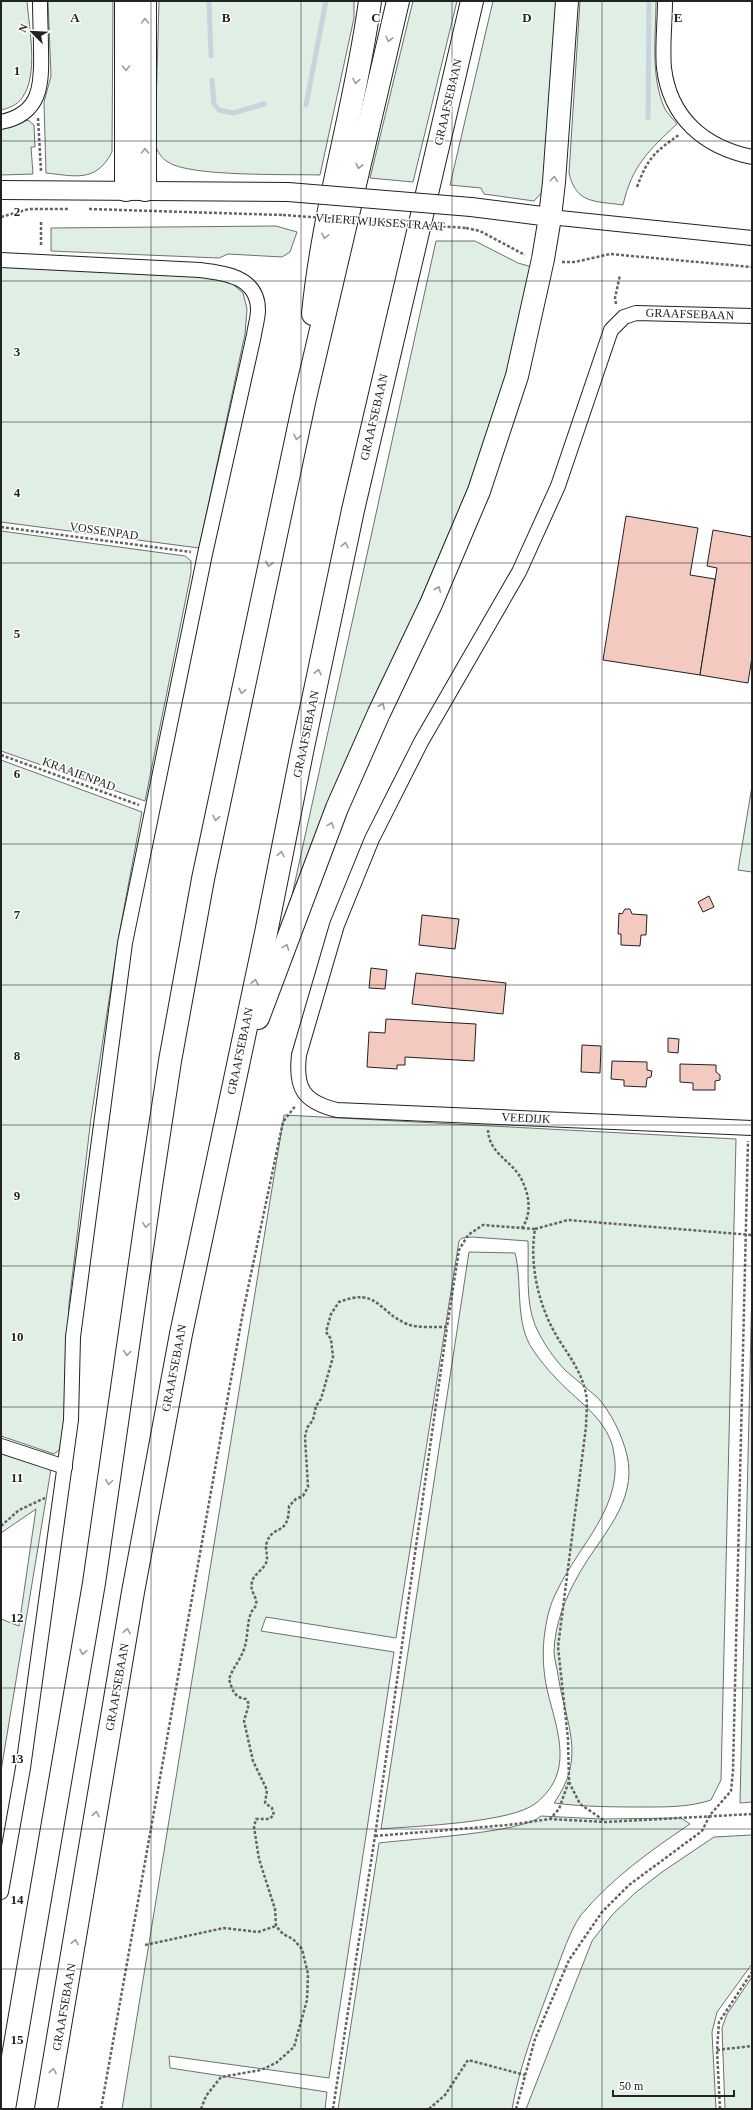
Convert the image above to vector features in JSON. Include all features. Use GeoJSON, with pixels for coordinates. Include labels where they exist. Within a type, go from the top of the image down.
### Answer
{"type":"FeatureCollection","features":[{"type":"Feature","properties":{"kind":"highway"},"geometry":{"type":"LineString","coordinates":[[126,1],[136,190]]}},
{"type":"Feature","properties":{"kind":"highway"},"geometry":{"type":"LineString","coordinates":[[136,190],[145,1]]}},
{"type":"Feature","properties":{"kind":"highway"},"geometry":{"type":"LineString","coordinates":[[305,398],[317,272],[352,105],[370,1]]}},
{"type":"Feature","properties":{"kind":"highway"},"geometry":{"type":"LineString","coordinates":[[4,2109],[94,1583],[172,1054],[203,879],[305,398],[398,1]]}},
{"type":"Feature","properties":{"kind":"highway","name":"GRAAFSEBAAN"},"geometry":{"type":"LineString","coordinates":[[46,2109],[133,1592],[180,1334],[266,933],[302,752],[353,510],[472,1]]}},
{"type":"Feature","properties":{"kind":"highway"},"geometry":{"type":"LineString","coordinates":[[235,1075],[279,967],[337,808],[379,713],[431,604],[479,491],[517,376],[543,259],[550,217],[554,182],[567,1]]}},
{"type":"Feature","properties":{"kind":"street"},"geometry":{"type":"LineString","coordinates":[[1,122],[20,116],[32,105],[39,91],[42,77],[40,1]]}},
{"type":"Feature","properties":{"kind":"street"},"geometry":{"type":"LineString","coordinates":[[665,1],[664,67],[668,86],[675,106],[691,127],[715,146],[752,157]]}},
{"type":"Feature","properties":{"kind":"street","name":"VLIERTWIJKSESTRAAT"},"geometry":{"type":"LineString","coordinates":[[1,190],[288,192],[471,207],[550,217],[752,238]]}},
{"type":"Feature","properties":{"kind":"street"},"geometry":{"type":"LineString","coordinates":[[1,260],[200,270],[233,275],[252,289],[258,309],[254,335],[205,554],[124,943],[73,1336],[72,1420],[23,1768],[1,1892]]}},
{"type":"Feature","properties":{"kind":"street","name":"GRAAFSEBAAN"},"geometry":{"type":"LineString","coordinates":[[624,317],[636,313],[646,312],[752,316]]}},
{"type":"Feature","properties":{"kind":"street"},"geometry":{"type":"LineString","coordinates":[[304,1093],[298,1083],[297,1071],[299,1055],[337,925],[372,840],[421,742],[519,572],[558,486],[611,330],[624,317]]}},
{"type":"Feature","properties":{"kind":"street","name":"VEEDIJK"},"geometry":{"type":"LineString","coordinates":[[304,1093],[317,1104],[337,1110],[750,1128]]}},
{"type":"Feature","properties":{"kind":"street"},"geometry":{"type":"LineString","coordinates":[[1,1446],[65,1467]]}},
{"type":"Feature","properties":{"kind":"path"},"geometry":{"type":"LineString","coordinates":[[32,105],[39,120],[41,171]]}},
{"type":"Feature","properties":{"kind":"path"},"geometry":{"type":"LineString","coordinates":[[636,187],[642,172],[655,152],[691,127]]}},
{"type":"Feature","properties":{"kind":"path"},"geometry":{"type":"LineString","coordinates":[[1,217],[29,209],[74,209]]}},
{"type":"Feature","properties":{"kind":"path","name":"VLIERTWIJKSESTRAAT"},"geometry":{"type":"LineString","coordinates":[[82,209],[283,215],[466,228],[480,231],[523,254],[543,259],[575,262],[610,254],[752,267]]}},
{"type":"Feature","properties":{"kind":"path"},"geometry":{"type":"LineString","coordinates":[[41,222],[42,262]]}},
{"type":"Feature","properties":{"kind":"path"},"geometry":{"type":"LineString","coordinates":[[620,275],[615,298],[616,303],[624,317]]}},
{"type":"Feature","properties":{"kind":"path","name":"VOSSENPAD"},"geometry":{"type":"LineString","coordinates":[[1,527],[205,554]]}},
{"type":"Feature","properties":{"kind":"path","name":"KRAAIENPAD"},"geometry":{"type":"LineString","coordinates":[[1,755],[151,809]]}},
{"type":"Feature","properties":{"kind":"path"},"geometry":{"type":"LineString","coordinates":[[101,2109],[243,1312],[283,1122],[304,1093]]}},
{"type":"Feature","properties":{"kind":"path"},"geometry":{"type":"LineString","coordinates":[[487,1116],[488,1138],[496,1153],[506,1160],[519,1176],[527,1194],[529,1207],[527,1222],[522,1228]]}},
{"type":"Feature","properties":{"kind":"path"},"geometry":{"type":"LineString","coordinates":[[516,2109],[535,2039],[569,1960],[602,1912],[629,1885],[702,1831],[710,1815],[731,1791],[733,1771],[750,1128]]}},
{"type":"Feature","properties":{"kind":"path"},"geometry":{"type":"LineString","coordinates":[[334,2109],[375,1836],[459,1250],[468,1235],[483,1225],[535,1229],[568,1220],[752,1235]]}},
{"type":"Feature","properties":{"kind":"path"},"geometry":{"type":"LineString","coordinates":[[535,1229],[532,1245],[536,1283],[546,1317],[577,1367],[586,1394],[586,1427],[558,1647],[568,1739],[568,1781],[559,1809],[550,1819]]}},
{"type":"Feature","properties":{"kind":"path"},"geometry":{"type":"LineString","coordinates":[[201,2109],[206,2096],[221,2077],[261,2070],[276,2063],[294,2047],[307,2000],[308,1974],[302,1949],[293,1939],[283,1934],[276,1926],[275,1909],[259,1859],[254,1827],[256,1819],[266,1819],[274,1816],[272,1808],[265,1803],[266,1790],[253,1761],[245,1728],[244,1721],[249,1704],[246,1699],[240,1699],[235,1695],[229,1679],[245,1647],[251,1613],[256,1605],[251,1588],[252,1580],[266,1564],[268,1554],[266,1546],[267,1540],[272,1534],[284,1528],[289,1519],[288,1506],[296,1499],[303,1496],[308,1487],[307,1428],[314,1420],[316,1406],[321,1399],[333,1357],[331,1339],[326,1332],[331,1314],[339,1302],[349,1298],[362,1296],[373,1299],[408,1324],[447,1327]]}},
{"type":"Feature","properties":{"kind":"path"},"geometry":{"type":"LineString","coordinates":[[1,1526],[18,1510],[62,1490]]}},
{"type":"Feature","properties":{"kind":"path"},"geometry":{"type":"LineString","coordinates":[[568,1781],[580,1804],[606,1822]]}},
{"type":"Feature","properties":{"kind":"path"},"geometry":{"type":"LineString","coordinates":[[375,1836],[508,1825],[550,1819],[606,1822],[710,1815],[752,1814]]}},
{"type":"Feature","properties":{"kind":"path"},"geometry":{"type":"LineString","coordinates":[[145,1945],[224,1928],[258,1932],[276,1926]]}},
{"type":"Feature","properties":{"kind":"path"},"geometry":{"type":"LineString","coordinates":[[720,2109],[718,2050],[719,2022],[752,1972]]}},
{"type":"Feature","properties":{"kind":"path"},"geometry":{"type":"LineString","coordinates":[[718,2050],[752,2046]]}},
{"type":"Feature","properties":{"kind":"path"},"geometry":{"type":"LineString","coordinates":[[429,2109],[445,2095],[468,2060],[525,2075]]}},
{"type":"Feature","properties":{"kind":"green space"},"geometry":{"type":"Polygon","coordinates":[[[1,1],[27,1],[32,64],[27,88],[22,98],[18,103],[1,110],[1,1]]]}},
{"type":"Feature","properties":{"kind":"green space"},"geometry":{"type":"Polygon","coordinates":[[[48,1],[113,1],[112,152],[106,162],[99,169],[84,175],[75,176],[46,173],[44,102],[51,76],[48,1]]]}},
{"type":"Feature","properties":{"kind":"green space"},"geometry":{"type":"Polygon","coordinates":[[[159,1],[354,1],[354,18],[320,175],[240,174],[196,170],[179,167],[168,162],[162,157],[155,145],[159,1]]]}},
{"type":"Feature","properties":{"kind":"green space"},"geometry":{"type":"Polygon","coordinates":[[[413,1],[457,1],[413,182],[370,178],[413,1]]]}},
{"type":"Feature","properties":{"kind":"green space"},"geometry":{"type":"Polygon","coordinates":[[[493,1],[560,1],[546,188],[534,201],[484,194],[481,188],[450,185],[493,1]]]}},
{"type":"Feature","properties":{"kind":"green space"},"geometry":{"type":"Polygon","coordinates":[[[580,1],[656,1],[655,56],[657,83],[660,97],[665,109],[677,124],[650,151],[636,169],[623,205],[595,201],[582,196],[576,191],[569,173],[580,1]]]}},
{"type":"Feature","properties":{"kind":"green space"},"geometry":{"type":"Polygon","coordinates":[[[28,120],[34,125],[35,147],[31,147],[33,174],[1,175],[1,129],[28,120]]]}},
{"type":"Feature","properties":{"kind":"green space"},"geometry":{"type":"Polygon","coordinates":[[[276,226],[297,232],[290,252],[282,257],[228,254],[219,258],[51,251],[51,228],[276,226]]]}},
{"type":"Feature","properties":{"kind":"green space"},"geometry":{"type":"Polygon","coordinates":[[[436,241],[475,241],[518,263],[532,267],[506,374],[468,488],[289,909],[436,241]]]}},
{"type":"Feature","properties":{"kind":"green space"},"geometry":{"type":"Polygon","coordinates":[[[1,267],[200,276],[228,280],[243,293],[247,309],[245,334],[199,548],[1,522],[1,267]]]}},
{"type":"Feature","properties":{"kind":"green space"},"geometry":{"type":"Polygon","coordinates":[[[1,531],[185,556],[191,561],[191,573],[145,801],[1,751],[1,531]]]}},
{"type":"Feature","properties":{"kind":"green space"},"geometry":{"type":"Polygon","coordinates":[[[1,760],[142,812],[119,935],[91,1118],[69,1304],[64,1446],[54,1454],[1,1436],[1,760]]]}},
{"type":"Feature","properties":{"kind":"green space"},"geometry":{"type":"Polygon","coordinates":[[[752,786],[752,872],[738,870],[752,786]]]}},
{"type":"Feature","properties":{"kind":"green space"},"geometry":{"type":"Polygon","coordinates":[[[284,1115],[736,1139],[721,1780],[711,1800],[687,1805],[663,1807],[612,1807],[554,1803],[564,1786],[570,1770],[572,1755],[569,1726],[554,1657],[556,1631],[565,1602],[574,1583],[615,1518],[622,1504],[627,1488],[629,1472],[627,1455],[619,1432],[607,1410],[597,1397],[557,1361],[535,1325],[530,1305],[528,1284],[528,1241],[472,1237],[462,1238],[459,1241],[396,1638],[266,1617],[261,1631],[394,1652],[329,2078],[169,2056],[170,2068],[327,2092],[325,2109],[122,2109],[284,1115]]]}},
{"type":"Feature","properties":{"kind":"green space"},"geometry":{"type":"Polygon","coordinates":[[[469,1252],[515,1253],[519,1277],[521,1315],[527,1339],[533,1350],[549,1371],[588,1409],[609,1437],[613,1448],[615,1469],[613,1488],[607,1506],[598,1523],[566,1574],[555,1596],[547,1621],[543,1646],[544,1668],[560,1749],[556,1777],[548,1791],[536,1803],[524,1810],[506,1815],[439,1825],[381,1829],[469,1252]]]}},
{"type":"Feature","properties":{"kind":"green space"},"geometry":{"type":"Polygon","coordinates":[[[752,1286],[752,1802],[740,1803],[752,1286]]]}},
{"type":"Feature","properties":{"kind":"green space"},"geometry":{"type":"Polygon","coordinates":[[[1,1451],[51,1469],[1,1771],[1,1619],[19,1626],[36,1509],[1,1533],[1,1451]]]}},
{"type":"Feature","properties":{"kind":"green space"},"geometry":{"type":"Polygon","coordinates":[[[541,1816],[601,1819],[681,1818],[690,1824],[660,1844],[605,1889],[577,1921],[563,1951],[530,2040],[515,2091],[512,2109],[338,2109],[379,1843],[490,1831],[530,1822],[541,1816]]]}},
{"type":"Feature","properties":{"kind":"green space"},"geometry":{"type":"Polygon","coordinates":[[[752,1835],[752,1964],[717,2012],[712,2032],[716,2109],[526,2109],[592,1941],[613,1914],[635,1893],[662,1872],[714,1837],[752,1835]]]}},
{"type":"Feature","properties":{"kind":"green space"},"geometry":{"type":"Polygon","coordinates":[[[752,1977],[752,2109],[725,2109],[722,2028],[727,2014],[752,1977]]]}},
{"type":"Feature","properties":{"kind":"building"},"geometry":{"type":"Polygon","coordinates":[[[626,516],[698,528],[690,575],[715,579],[700,675],[603,660],[626,516]]]}},
{"type":"Feature","properties":{"kind":"building"},"geometry":{"type":"Polygon","coordinates":[[[713,530],[752,537],[752,657],[748,683],[700,675],[717,568],[707,566],[713,530]]]}},
{"type":"Feature","properties":{"kind":"building"},"geometry":{"type":"Polygon","coordinates":[[[709,896],[714,907],[703,912],[698,902],[709,896]]]}},
{"type":"Feature","properties":{"kind":"building"},"geometry":{"type":"Polygon","coordinates":[[[625,909],[630,909],[632,914],[647,915],[646,935],[641,935],[640,946],[621,945],[621,934],[618,934],[619,913],[622,914],[625,909]]]}},
{"type":"Feature","properties":{"kind":"building"},"geometry":{"type":"Polygon","coordinates":[[[422,915],[459,919],[455,949],[419,945],[422,915]]]}},
{"type":"Feature","properties":{"kind":"building"},"geometry":{"type":"Polygon","coordinates":[[[371,968],[387,970],[385,989],[369,988],[371,968]]]}},
{"type":"Feature","properties":{"kind":"building"},"geometry":{"type":"Polygon","coordinates":[[[416,973],[506,983],[503,1014],[412,1004],[416,973]]]}},
{"type":"Feature","properties":{"kind":"building"},"geometry":{"type":"Polygon","coordinates":[[[386,1019],[476,1024],[474,1061],[405,1057],[405,1065],[397,1065],[397,1069],[367,1067],[369,1032],[385,1033],[386,1019]]]}},
{"type":"Feature","properties":{"kind":"building"},"geometry":{"type":"Polygon","coordinates":[[[668,1038],[679,1039],[678,1053],[668,1052],[668,1038]]]}},
{"type":"Feature","properties":{"kind":"building"},"geometry":{"type":"Polygon","coordinates":[[[582,1045],[601,1046],[600,1073],[581,1072],[582,1045]]]}},
{"type":"Feature","properties":{"kind":"building"},"geometry":{"type":"Polygon","coordinates":[[[612,1061],[647,1062],[647,1070],[652,1071],[651,1077],[647,1078],[646,1087],[624,1086],[624,1080],[611,1079],[612,1061]]]}},
{"type":"Feature","properties":{"kind":"building"},"geometry":{"type":"Polygon","coordinates":[[[680,1064],[716,1065],[716,1072],[720,1075],[720,1080],[715,1081],[715,1090],[693,1090],[693,1083],[680,1082],[680,1064]]]}},
{"type":"Feature","properties":{"kind":"waterway"},"geometry":{"type":"LineString","coordinates":[[209,1],[211,56]]}},
{"type":"Feature","properties":{"kind":"waterway"},"geometry":{"type":"LineString","coordinates":[[306,105],[326,1]]}},
{"type":"Feature","properties":{"kind":"waterway"},"geometry":{"type":"LineString","coordinates":[[648,118],[649,1]]}},
{"type":"Feature","properties":{"kind":"waterway"},"geometry":{"type":"LineString","coordinates":[[212,80],[214,104],[219,110],[233,113],[264,104]]}}]}
